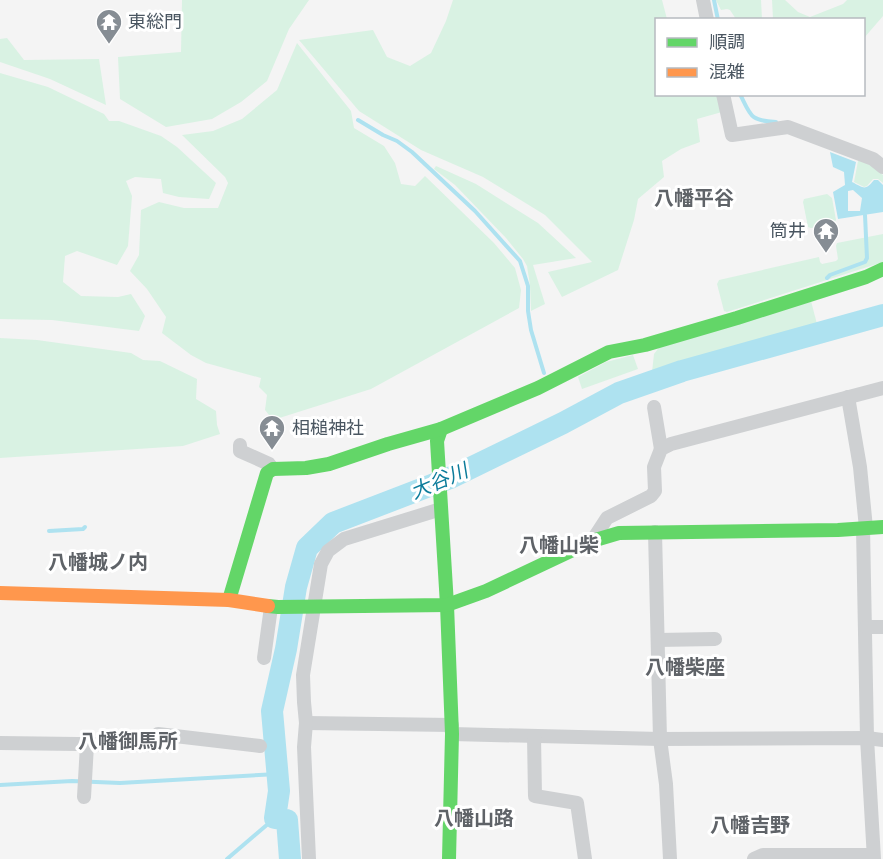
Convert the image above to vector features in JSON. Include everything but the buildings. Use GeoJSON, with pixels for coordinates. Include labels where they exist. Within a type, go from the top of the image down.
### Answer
{"type":"FeatureCollection","features":[{"type":"Feature","properties":{"kind":"street"},"geometry":{"type":"LineString","coordinates":[[703,0],[707,18]]}},
{"type":"Feature","properties":{"kind":"street"},"geometry":{"type":"LineString","coordinates":[[723,96],[732,135],[788,127],[873,159],[883,167]]}},
{"type":"Feature","properties":{"kind":"street"},"geometry":{"type":"LineString","coordinates":[[229,600],[267,473],[273,469],[306,468],[329,464],[441,429],[538,388],[609,352],[645,345],[737,318],[866,277],[883,269]]}},
{"type":"Feature","properties":{"kind":"street"},"geometry":{"type":"LineString","coordinates":[[661,449],[671,444],[883,388]]}},
{"type":"Feature","properties":{"kind":"street"},"geometry":{"type":"LineString","coordinates":[[754,859],[763,855],[874,857],[867,738],[865,528],[860,467],[848,397]]}},
{"type":"Feature","properties":{"kind":"street"},"geometry":{"type":"LineString","coordinates":[[592,541],[607,518],[651,496],[655,491],[654,467],[661,449],[654,407]]}},
{"type":"Feature","properties":{"kind":"street"},"geometry":{"type":"LineString","coordinates":[[441,429],[437,441],[452,730],[449,859]]}},
{"type":"Feature","properties":{"kind":"street"},"geometry":{"type":"LineString","coordinates":[[240,445],[240,451],[268,464],[273,469]]}},
{"type":"Feature","properties":{"kind":"street"},"geometry":{"type":"LineString","coordinates":[[309,859],[303,675],[321,564],[328,551],[344,539],[440,506]]}},
{"type":"Feature","properties":{"kind":"street"},"geometry":{"type":"LineString","coordinates":[[0,593],[229,600],[274,607],[447,605],[486,591],[592,541],[619,533],[883,527]]}},
{"type":"Feature","properties":{"kind":"street"},"geometry":{"type":"LineString","coordinates":[[655,532],[660,739],[666,784],[670,859]]}},
{"type":"Feature","properties":{"kind":"street"},"geometry":{"type":"LineString","coordinates":[[264,658],[274,607]]}},
{"type":"Feature","properties":{"kind":"street"},"geometry":{"type":"LineString","coordinates":[[866,627],[883,627]]}},
{"type":"Feature","properties":{"kind":"street"},"geometry":{"type":"LineString","coordinates":[[658,640],[715,639]]}},
{"type":"Feature","properties":{"kind":"street"},"geometry":{"type":"LineString","coordinates":[[306,723],[534,736],[660,739],[867,738],[883,740]]}},
{"type":"Feature","properties":{"kind":"street"},"geometry":{"type":"LineString","coordinates":[[0,743],[155,746],[155,737],[158,735],[260,746]]}},
{"type":"Feature","properties":{"kind":"street"},"geometry":{"type":"LineString","coordinates":[[534,736],[535,796],[577,803],[585,859]]}},
{"type":"Feature","properties":{"kind":"street"},"geometry":{"type":"LineString","coordinates":[[84,787],[87,745]]}},
{"type":"Feature","properties":{"kind":"green space"},"geometry":{"type":"Polygon","coordinates":[[[182,0],[309,0],[289,29],[267,81],[241,102],[212,119],[166,127],[120,99],[118,57],[181,52],[182,0]]]}},
{"type":"Feature","properties":{"kind":"green space"},"geometry":{"type":"Polygon","coordinates":[[[453,0],[662,0],[667,18],[655,18],[655,96],[718,96],[722,112],[697,119],[700,142],[681,149],[662,161],[664,177],[638,199],[634,220],[618,270],[562,297],[548,272],[592,262],[545,215],[483,177],[421,150],[359,111],[299,40],[373,30],[387,57],[410,66],[431,53],[453,0]]]}},
{"type":"Feature","properties":{"kind":"green space"},"geometry":{"type":"Polygon","coordinates":[[[716,0],[761,0],[762,18],[735,18],[730,10],[721,10],[716,0]]]}},
{"type":"Feature","properties":{"kind":"green space"},"geometry":{"type":"Polygon","coordinates":[[[772,0],[785,0],[798,12],[810,17],[843,4],[847,0],[883,0],[883,16],[865,37],[865,18],[773,18],[772,0]]]}},
{"type":"Feature","properties":{"kind":"green space"},"geometry":{"type":"Polygon","coordinates":[[[7,38],[24,60],[99,59],[106,105],[50,79],[0,62],[0,39],[7,38]]]}},
{"type":"Feature","properties":{"kind":"green space"},"geometry":{"type":"Polygon","coordinates":[[[297,43],[351,111],[354,128],[384,146],[395,163],[401,184],[415,186],[425,176],[494,243],[515,268],[521,290],[519,308],[371,389],[273,420],[265,410],[267,395],[259,387],[261,378],[206,363],[191,355],[162,333],[166,317],[147,289],[130,271],[139,255],[141,210],[159,202],[184,208],[218,208],[228,183],[225,177],[182,135],[213,131],[242,119],[277,90],[297,43]]]}},
{"type":"Feature","properties":{"kind":"green space"},"geometry":{"type":"Polygon","coordinates":[[[0,73],[48,87],[104,114],[109,121],[119,121],[161,136],[177,147],[216,183],[209,199],[179,197],[163,193],[161,179],[135,177],[126,181],[132,196],[128,246],[117,265],[77,251],[65,256],[63,282],[81,296],[118,297],[131,294],[145,316],[139,331],[52,320],[0,319],[0,73]]]}},
{"type":"Feature","properties":{"kind":"green space"},"geometry":{"type":"Polygon","coordinates":[[[861,160],[883,175],[883,183],[878,179],[873,179],[864,187],[854,182],[858,161],[861,160]]]}},
{"type":"Feature","properties":{"kind":"green space"},"geometry":{"type":"Polygon","coordinates":[[[436,166],[476,184],[538,223],[576,258],[533,265],[545,304],[531,311],[530,285],[527,266],[523,259],[455,185],[434,169],[436,166]]]}},
{"type":"Feature","properties":{"kind":"green space"},"geometry":{"type":"Polygon","coordinates":[[[827,194],[832,198],[836,220],[834,224],[808,227],[804,199],[827,194]]]}},
{"type":"Feature","properties":{"kind":"green space"},"geometry":{"type":"Polygon","coordinates":[[[883,234],[883,262],[727,312],[724,311],[717,284],[719,280],[819,257],[822,264],[836,261],[838,259],[837,243],[883,234]]]}},
{"type":"Feature","properties":{"kind":"green space"},"geometry":{"type":"Polygon","coordinates":[[[811,301],[817,324],[652,372],[654,354],[661,345],[811,301]]]}},
{"type":"Feature","properties":{"kind":"green space"},"geometry":{"type":"Polygon","coordinates":[[[0,338],[37,340],[131,353],[143,360],[160,361],[197,379],[196,399],[216,411],[220,434],[183,446],[0,458],[0,338]]]}},
{"type":"Feature","properties":{"kind":"green space"},"geometry":{"type":"Polygon","coordinates":[[[633,355],[638,369],[582,389],[578,377],[606,362],[633,355]]]}},
{"type":"Feature","properties":{"kind":"water"},"geometry":{"type":"Polygon","coordinates":[[[830,152],[856,162],[852,182],[864,187],[878,180],[883,185],[883,212],[838,219],[833,192],[845,185],[844,172],[833,167],[830,152]],[[853,190],[848,191],[848,211],[860,211],[862,198],[853,190]]]}},
{"type":"Feature","properties":{"kind":"waterway"},"geometry":{"type":"LineString","coordinates":[[714,0],[718,18]]}},
{"type":"Feature","properties":{"kind":"waterway"},"geometry":{"type":"LineString","coordinates":[[741,96],[756,119],[776,122]]}},
{"type":"Feature","properties":{"kind":"waterway"},"geometry":{"type":"LineString","coordinates":[[358,120],[397,141],[412,152],[475,211],[520,261],[528,286],[531,330],[544,373]]}},
{"type":"Feature","properties":{"kind":"waterway"},"geometry":{"type":"LineString","coordinates":[[827,278],[865,262],[867,258],[865,215]]}},
{"type":"Feature","properties":{"kind":"waterway","name":"大谷川"},"geometry":{"type":"LineString","coordinates":[[290,859],[287,820],[275,818],[279,791],[272,711],[286,649],[296,587],[307,548],[333,523],[450,478],[619,393],[682,371],[883,315]]}},
{"type":"Feature","properties":{"kind":"waterway"},"geometry":{"type":"LineString","coordinates":[[49,531],[85,527]]}},
{"type":"Feature","properties":{"kind":"waterway"},"geometry":{"type":"LineString","coordinates":[[0,785],[72,781],[120,783],[278,774]]}},
{"type":"Feature","properties":{"kind":"waterway"},"geometry":{"type":"LineString","coordinates":[[227,859],[275,818]]}},
{"type":"Feature","properties":{"kind":"traffic: fast"},"geometry":{"type":"LineString","coordinates":[[229,600],[267,473],[273,469],[306,468],[329,464],[441,429],[538,388],[609,352],[645,345],[737,318],[866,277],[883,269]]}},
{"type":"Feature","properties":{"kind":"traffic: fast"},"geometry":{"type":"LineString","coordinates":[[441,429],[437,441],[452,734],[449,859]]}},
{"type":"Feature","properties":{"kind":"traffic: fast"},"geometry":{"type":"LineString","coordinates":[[268,606],[447,605],[486,591],[592,541],[619,533],[838,530],[883,527]]}},
{"type":"Feature","properties":{"kind":"traffic: slow"},"geometry":{"type":"LineString","coordinates":[[0,593],[229,600],[268,606]]}},
{"type":"Feature","properties":{"kind":"place","name":"東総門"},"geometry":{"type":"Point","coordinates":[109,45]}},
{"type":"Feature","properties":{"kind":"place","name":"筒井"},"geometry":{"type":"Point","coordinates":[826,254]}},
{"type":"Feature","properties":{"kind":"place","name":"相槌神社"},"geometry":{"type":"Point","coordinates":[272,451]}},
{"type":"Feature","properties":{"kind":"district","name":"八幡平谷"},"geometry":{"type":"Point","coordinates":[694,198]}},
{"type":"Feature","properties":{"kind":"district","name":"八幡山柴"},"geometry":{"type":"Point","coordinates":[559,545]}},
{"type":"Feature","properties":{"kind":"district","name":"八幡城ノ内"},"geometry":{"type":"Point","coordinates":[98,562]}},
{"type":"Feature","properties":{"kind":"district","name":"八幡柴座"},"geometry":{"type":"Point","coordinates":[685,667]}},
{"type":"Feature","properties":{"kind":"district","name":"八幡御馬所"},"geometry":{"type":"Point","coordinates":[128,741]}},
{"type":"Feature","properties":{"kind":"district","name":"八幡山路"},"geometry":{"type":"Point","coordinates":[474,818]}},
{"type":"Feature","properties":{"kind":"district","name":"八幡吉野"},"geometry":{"type":"Point","coordinates":[750,825]}}]}
